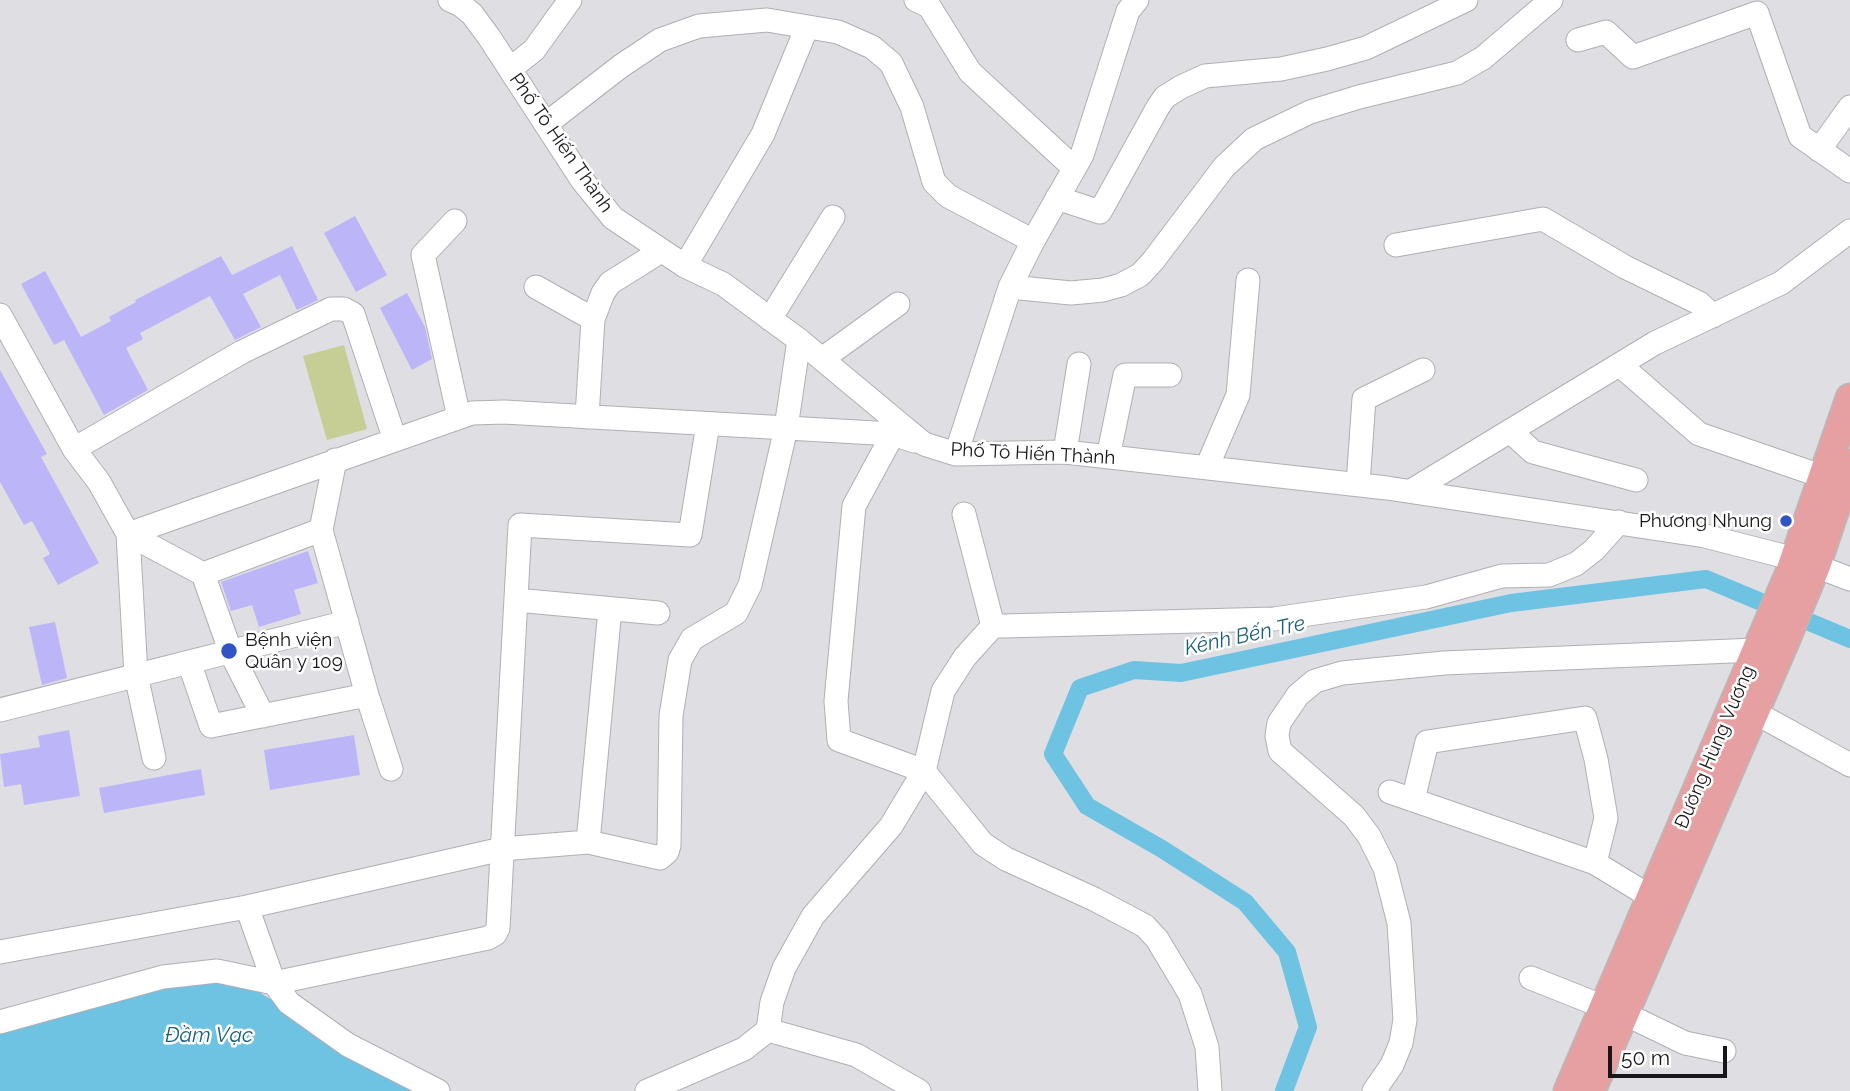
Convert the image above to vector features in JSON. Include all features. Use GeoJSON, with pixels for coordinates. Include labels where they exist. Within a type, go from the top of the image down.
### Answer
{"type":"FeatureCollection","features":[{"type":"Feature","properties":{"kind":"main road","name":"Đường Hùng Vương"},"geometry":{"type":"LineString","coordinates":[[1803,569],[1824,477],[1850,398]]}},
{"type":"Feature","properties":{"kind":"main road","name":"Đường Hùng Vương"},"geometry":{"type":"LineString","coordinates":[[1591,1091],[1651,897],[1850,464]]}},
{"type":"Feature","properties":{"kind":"main road","name":"Đường Hùng Vương"},"geometry":{"type":"LineString","coordinates":[[1568,1091],[1614,1010],[1754,712],[1769,640]]}},
{"type":"Feature","properties":{"kind":"street","name":"Phố Tô Hiến Thành"},"geometry":{"type":"LineString","coordinates":[[450,0],[473,7],[583,180],[613,218],[685,266],[723,284],[799,340],[924,444],[956,454],[1065,452],[1410,491],[1705,536],[1803,569],[1850,579]]}},
{"type":"Feature","properties":{"kind":"street"},"geometry":{"type":"LineString","coordinates":[[510,69],[534,50],[570,0]]}},
{"type":"Feature","properties":{"kind":"street"},"geometry":{"type":"LineString","coordinates":[[916,0],[929,6],[970,72],[1074,169]]}},
{"type":"Feature","properties":{"kind":"street"},"geometry":{"type":"LineString","coordinates":[[1058,198],[1100,212],[1158,107],[1165,97],[1181,86],[1205,76],[1281,69],[1366,48],[1466,0]]}},
{"type":"Feature","properties":{"kind":"street"},"geometry":{"type":"LineString","coordinates":[[1010,287],[1070,293],[1103,290],[1121,285],[1140,275],[1224,167],[1254,139],[1310,112],[1457,73],[1483,58],[1551,0]]}},
{"type":"Feature","properties":{"kind":"street"},"geometry":{"type":"LineString","coordinates":[[956,454],[1010,287],[1082,155],[1129,4]]}},
{"type":"Feature","properties":{"kind":"street"},"geometry":{"type":"LineString","coordinates":[[1578,40],[1606,32],[1633,57],[1766,6],[1800,136],[1850,171]]}},
{"type":"Feature","properties":{"kind":"street"},"geometry":{"type":"LineString","coordinates":[[546,124],[621,66],[660,40],[699,26],[767,20],[838,32],[872,47],[891,63],[912,107],[934,182],[948,196],[1033,241]]}},
{"type":"Feature","properties":{"kind":"street"},"geometry":{"type":"LineString","coordinates":[[685,266],[763,134],[807,27]]}},
{"type":"Feature","properties":{"kind":"street"},"geometry":{"type":"LineString","coordinates":[[1819,149],[1850,107]]}},
{"type":"Feature","properties":{"kind":"street"},"geometry":{"type":"LineString","coordinates":[[770,319],[833,217]]}},
{"type":"Feature","properties":{"kind":"street"},"geometry":{"type":"LineString","coordinates":[[1396,245],[1543,219],[1625,267],[1699,303],[1713,316]]}},
{"type":"Feature","properties":{"kind":"street"},"geometry":{"type":"LineString","coordinates":[[455,221],[423,256],[459,418]]}},
{"type":"Feature","properties":{"kind":"street"},"geometry":{"type":"LineString","coordinates":[[1410,491],[1655,344],[1781,283],[1850,231]]}},
{"type":"Feature","properties":{"kind":"street"},"geometry":{"type":"LineString","coordinates":[[587,417],[593,319],[603,293],[610,284],[661,251]]}},
{"type":"Feature","properties":{"kind":"street"},"geometry":{"type":"LineString","coordinates":[[1207,467],[1238,395],[1248,280]]}},
{"type":"Feature","properties":{"kind":"street"},"geometry":{"type":"LineString","coordinates":[[536,287],[593,319]]}},
{"type":"Feature","properties":{"kind":"street"},"geometry":{"type":"LineString","coordinates":[[822,359],[898,304]]}},
{"type":"Feature","properties":{"kind":"street"},"geometry":{"type":"LineString","coordinates":[[74,449],[242,352],[331,309],[344,309],[353,314],[395,440]]}},
{"type":"Feature","properties":{"kind":"street"},"geometry":{"type":"LineString","coordinates":[[0,315],[74,449],[99,482],[128,534],[136,675],[154,758]]}},
{"type":"Feature","properties":{"kind":"street"},"geometry":{"type":"LineString","coordinates":[[0,952],[247,907],[502,849],[588,842],[660,858],[667,852],[669,845],[671,716],[680,660],[692,639],[736,613],[750,585],[786,428],[799,340]]}},
{"type":"Feature","properties":{"kind":"street"},"geometry":{"type":"LineString","coordinates":[[1065,452],[1079,364]]}},
{"type":"Feature","properties":{"kind":"street"},"geometry":{"type":"LineString","coordinates":[[1620,365],[1699,434],[1824,477]]}},
{"type":"Feature","properties":{"kind":"street"},"geometry":{"type":"LineString","coordinates":[[1358,484],[1364,399],[1423,370]]}},
{"type":"Feature","properties":{"kind":"street"},"geometry":{"type":"LineString","coordinates":[[1108,457],[1125,374],[1170,375]]}},
{"type":"Feature","properties":{"kind":"street"},"geometry":{"type":"LineString","coordinates":[[128,534],[472,414],[504,412],[893,434],[924,444]]}},
{"type":"Feature","properties":{"kind":"street"},"geometry":{"type":"LineString","coordinates":[[0,1022],[163,977],[217,971],[274,984],[488,938],[495,934],[498,928],[520,525],[690,535],[708,424]]}},
{"type":"Feature","properties":{"kind":"street"},"geometry":{"type":"LineString","coordinates":[[1511,432],[1533,452],[1636,480]]}},
{"type":"Feature","properties":{"kind":"street"},"geometry":{"type":"LineString","coordinates":[[893,434],[854,506],[836,701],[839,740],[924,771],[983,844],[1006,859],[1094,899],[1145,926],[1157,939],[1190,994],[1207,1047],[1210,1091]]}},
{"type":"Feature","properties":{"kind":"street"},"geometry":{"type":"LineString","coordinates":[[335,460],[321,530],[367,695],[391,769]]}},
{"type":"Feature","properties":{"kind":"street"},"geometry":{"type":"LineString","coordinates":[[964,514],[993,625]]}},
{"type":"Feature","properties":{"kind":"street"},"geometry":{"type":"LineString","coordinates":[[647,1091],[744,1049],[768,1030],[772,1002],[784,968],[813,916],[891,826],[924,771],[943,691],[965,657],[993,625],[1274,619],[1426,597],[1502,576],[1549,575],[1576,564],[1619,523]]}},
{"type":"Feature","properties":{"kind":"street"},"geometry":{"type":"LineString","coordinates":[[202,574],[321,530]]}},
{"type":"Feature","properties":{"kind":"street"},"geometry":{"type":"LineString","coordinates":[[128,534],[202,574],[232,653],[263,716]]}},
{"type":"Feature","properties":{"kind":"street"},"geometry":{"type":"LineString","coordinates":[[516,600],[658,613]]}},
{"type":"Feature","properties":{"kind":"street"},"geometry":{"type":"LineString","coordinates":[[588,842],[610,609]]}},
{"type":"Feature","properties":{"kind":"street"},"geometry":{"type":"LineString","coordinates":[[0,710],[347,622]]}},
{"type":"Feature","properties":{"kind":"street"},"geometry":{"type":"LineString","coordinates":[[1374,1091],[1392,1065],[1401,1043],[1405,1020],[1399,923],[1385,868],[1369,836],[1354,816],[1280,751],[1277,736],[1279,723],[1298,695],[1315,681],[1342,673],[1769,640]]}},
{"type":"Feature","properties":{"kind":"street"},"geometry":{"type":"LineString","coordinates":[[189,662],[211,726],[367,695]]}},
{"type":"Feature","properties":{"kind":"street"},"geometry":{"type":"LineString","coordinates":[[1754,712],[1850,765]]}},
{"type":"Feature","properties":{"kind":"street"},"geometry":{"type":"LineString","coordinates":[[1413,800],[1427,742],[1585,718],[1596,759],[1606,818],[1595,863]]}},
{"type":"Feature","properties":{"kind":"street"},"geometry":{"type":"LineString","coordinates":[[1390,792],[1595,863],[1651,897]]}},
{"type":"Feature","properties":{"kind":"street"},"geometry":{"type":"LineString","coordinates":[[247,907],[274,984],[289,1003],[348,1045],[438,1091]]}},
{"type":"Feature","properties":{"kind":"street"},"geometry":{"type":"LineString","coordinates":[[1531,978],[1614,1010],[1685,1043],[1724,1051]]}},
{"type":"Feature","properties":{"kind":"street"},"geometry":{"type":"LineString","coordinates":[[768,1030],[856,1055],[919,1091]]}},
{"type":"Feature","properties":{"kind":"street"},"geometry":{"type":"LineString","coordinates":[[1359,1091],[1392,1065]]}},
{"type":"Feature","properties":{"kind":"green space"},"geometry":{"type":"Polygon","coordinates":[[[344,345],[367,429],[327,440],[303,356],[344,345]]]}},
{"type":"Feature","properties":{"kind":"water","name":"Đầm Vạc"},"geometry":{"type":"Polygon","coordinates":[[[214,979],[259,992],[416,1091],[0,1091],[0,1030],[168,986],[214,979]]]}},
{"type":"Feature","properties":{"kind":"building"},"geometry":{"type":"Polygon","coordinates":[[[355,216],[387,275],[356,292],[324,233],[355,216]]]}},
{"type":"Feature","properties":{"kind":"building"},"geometry":{"type":"Polygon","coordinates":[[[292,246],[318,300],[297,310],[280,275],[243,294],[261,327],[235,340],[210,296],[140,333],[143,339],[126,348],[148,390],[104,415],[64,340],[54,345],[21,284],[45,271],[81,337],[111,321],[109,317],[136,302],[135,300],[221,256],[232,275],[292,246]]]}},
{"type":"Feature","properties":{"kind":"building"},"geometry":{"type":"Polygon","coordinates":[[[407,293],[425,327],[432,359],[412,370],[380,308],[407,293]]]}},
{"type":"Feature","properties":{"kind":"building"},"geometry":{"type":"Polygon","coordinates":[[[0,370],[47,454],[41,457],[99,563],[58,585],[43,558],[50,554],[32,521],[24,525],[0,482],[0,370]]]}},
{"type":"Feature","properties":{"kind":"building"},"geometry":{"type":"Polygon","coordinates":[[[308,551],[318,583],[294,590],[301,614],[259,627],[252,605],[231,611],[221,582],[308,551]]]}},
{"type":"Feature","properties":{"kind":"building"},"geometry":{"type":"Polygon","coordinates":[[[55,622],[67,678],[42,685],[29,627],[55,622]]]}},
{"type":"Feature","properties":{"kind":"building"},"geometry":{"type":"Polygon","coordinates":[[[69,730],[80,796],[24,805],[21,784],[4,787],[0,754],[40,747],[38,736],[69,730]]]}},
{"type":"Feature","properties":{"kind":"building"},"geometry":{"type":"Polygon","coordinates":[[[354,735],[360,775],[270,790],[264,750],[354,735]]]}},
{"type":"Feature","properties":{"kind":"building"},"geometry":{"type":"Polygon","coordinates":[[[201,769],[205,795],[104,813],[99,788],[201,769]]]}},
{"type":"Feature","properties":{"kind":"waterway","name":"Kênh Bến Tre"},"geometry":{"type":"LineString","coordinates":[[1284,1091],[1308,1027],[1287,952],[1245,902],[1162,849],[1087,806],[1053,754],[1080,688],[1134,670],[1181,673],[1511,603],[1706,579],[1850,639]]}},
{"type":"Feature","properties":{"kind":"place","name":"Phương Nhung"},"geometry":{"type":"Point","coordinates":[1786,521]}},
{"type":"Feature","properties":{"kind":"place","name":"Bệnh viện Quân y 109"},"geometry":{"type":"Point","coordinates":[229,651]}}]}
